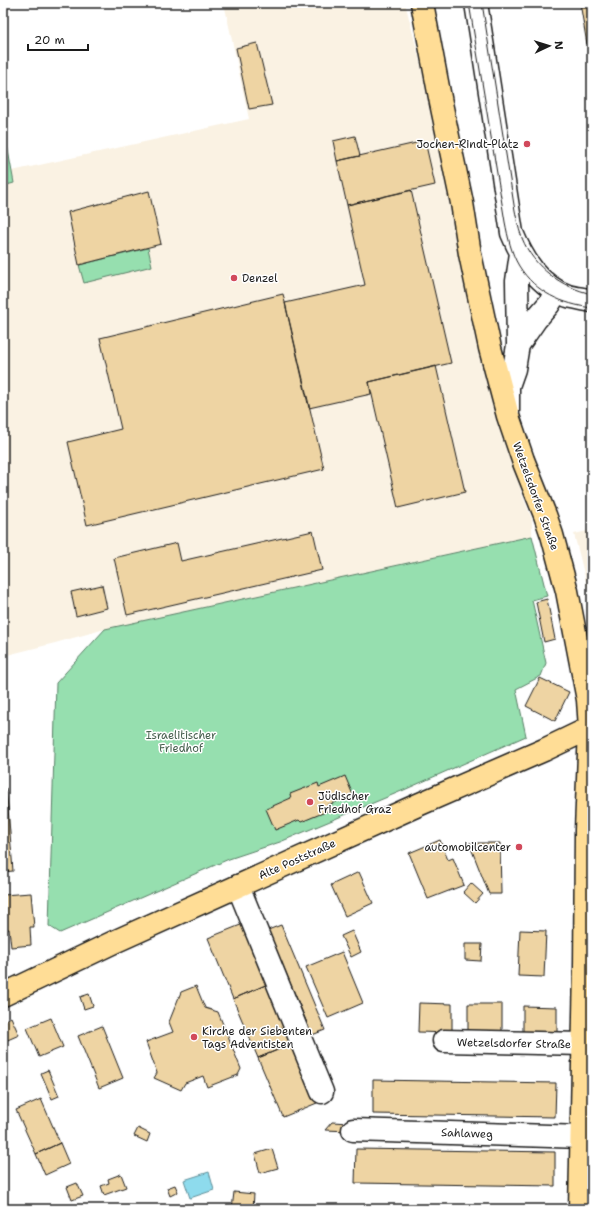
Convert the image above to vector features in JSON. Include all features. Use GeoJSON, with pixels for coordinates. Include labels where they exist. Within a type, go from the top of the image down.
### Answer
{"type":"FeatureCollection","features":[{"type":"Feature","properties":{"kind":"main road","name":"Wetzelsdorfer Straße"},"geometry":{"type":"LineString","coordinates":[[422,3],[462,203],[470,254],[490,348],[508,416],[552,535],[567,591],[588,700],[591,728],[586,830],[584,1044],[580,1209]]}},
{"type":"Feature","properties":{"kind":"main road","name":"Alte Poststraße"},"geometry":{"type":"LineString","coordinates":[[3,995],[107,945],[591,728]]}},
{"type":"Feature","properties":{"kind":"lane"},"geometry":{"type":"LineString","coordinates":[[476,3],[512,233],[521,253],[539,278],[557,291],[567,296],[592,301]]}},
{"type":"Feature","properties":{"kind":"lane"},"geometry":{"type":"LineString","coordinates":[[508,416],[508,386],[514,369],[518,345],[518,280],[521,253]]}},
{"type":"Feature","properties":{"kind":"lane"},"geometry":{"type":"LineString","coordinates":[[518,345],[557,291]]}},
{"type":"Feature","properties":{"kind":"lane"},"geometry":{"type":"LineString","coordinates":[[238,886],[322,1092]]}},
{"type":"Feature","properties":{"kind":"lane","name":"Wetzelsdorfer Straße"},"geometry":{"type":"LineString","coordinates":[[444,1041],[584,1044]]}},
{"type":"Feature","properties":{"kind":"lane","name":"Sahlaweg"},"geometry":{"type":"LineString","coordinates":[[353,1130],[582,1137]]}},
{"type":"Feature","properties":{"kind":"shaded area","name":"Denzel"},"geometry":{"type":"Polygon","coordinates":[[[224,3],[405,3],[428,92],[480,351],[523,497],[532,519],[532,536],[105,629],[3,656],[3,186],[14,183],[12,171],[249,119],[224,3]]]}},
{"type":"Feature","properties":{"kind":"shaded area"},"geometry":{"type":"Polygon","coordinates":[[[592,530],[592,605],[574,534],[592,530]]]}},
{"type":"Feature","properties":{"kind":"green space"},"geometry":{"type":"Polygon","coordinates":[[[3,123],[14,183],[3,186],[3,123]]]}},
{"type":"Feature","properties":{"kind":"green space"},"geometry":{"type":"Polygon","coordinates":[[[148,248],[152,266],[84,283],[79,265],[148,248]]]}},
{"type":"Feature","properties":{"kind":"green space","name":"Israelitischer Friedhof"},"geometry":{"type":"Polygon","coordinates":[[[532,536],[547,596],[532,600],[546,663],[541,676],[516,689],[526,736],[404,790],[280,842],[229,859],[60,933],[49,926],[56,683],[105,629],[532,536]]]}},
{"type":"Feature","properties":{"kind":"water"},"geometry":{"type":"Polygon","coordinates":[[[209,1172],[214,1190],[190,1198],[184,1180],[209,1172]]]}},
{"type":"Feature","properties":{"kind":"building"},"geometry":{"type":"Polygon","coordinates":[[[580,3],[592,3],[592,43],[587,44],[580,3]]]}},
{"type":"Feature","properties":{"kind":"building"},"geometry":{"type":"Polygon","coordinates":[[[257,43],[272,105],[249,109],[236,48],[257,43]]]}},
{"type":"Feature","properties":{"kind":"building"},"geometry":{"type":"Polygon","coordinates":[[[355,136],[360,156],[337,161],[333,141],[355,136]]]}},
{"type":"Feature","properties":{"kind":"building"},"geometry":{"type":"Polygon","coordinates":[[[425,141],[435,185],[347,205],[337,161],[425,141]]]}},
{"type":"Feature","properties":{"kind":"building"},"geometry":{"type":"Polygon","coordinates":[[[411,190],[451,363],[369,382],[371,394],[309,408],[285,303],[365,285],[347,205],[411,190]]]}},
{"type":"Feature","properties":{"kind":"building"},"geometry":{"type":"Polygon","coordinates":[[[149,191],[161,244],[79,265],[68,212],[149,191]]]}},
{"type":"Feature","properties":{"kind":"building"},"geometry":{"type":"Polygon","coordinates":[[[283,294],[324,469],[87,525],[68,442],[121,429],[100,338],[283,294]]]}},
{"type":"Feature","properties":{"kind":"building"},"geometry":{"type":"Polygon","coordinates":[[[436,366],[465,492],[398,508],[369,382],[436,366]]]}},
{"type":"Feature","properties":{"kind":"building"},"geometry":{"type":"Polygon","coordinates":[[[313,531],[322,570],[127,615],[114,558],[177,543],[181,561],[313,531]]]}},
{"type":"Feature","properties":{"kind":"building"},"geometry":{"type":"Polygon","coordinates":[[[102,585],[107,608],[76,616],[71,592],[102,585]]]}},
{"type":"Feature","properties":{"kind":"building"},"geometry":{"type":"Polygon","coordinates":[[[547,599],[555,639],[544,642],[536,602],[547,599]]]}},
{"type":"Feature","properties":{"kind":"building"},"geometry":{"type":"Polygon","coordinates":[[[540,678],[569,692],[555,721],[526,706],[540,678]]]}},
{"type":"Feature","properties":{"kind":"building","name":"Jüdischer Friedhof Graz"},"geometry":{"type":"Polygon","coordinates":[[[345,776],[353,795],[328,805],[330,810],[301,822],[299,820],[275,830],[266,809],[291,798],[290,794],[318,783],[319,787],[345,776]]]}},
{"type":"Feature","properties":{"kind":"building"},"geometry":{"type":"Polygon","coordinates":[[[6,788],[8,808],[3,809],[3,789],[6,788]]]}},
{"type":"Feature","properties":{"kind":"building"},"geometry":{"type":"Polygon","coordinates":[[[8,808],[13,871],[3,872],[3,809],[8,808]]]}},
{"type":"Feature","properties":{"kind":"building"},"geometry":{"type":"Polygon","coordinates":[[[440,840],[448,860],[453,858],[464,885],[428,899],[409,853],[440,840]]]}},
{"type":"Feature","properties":{"kind":"building"},"geometry":{"type":"Polygon","coordinates":[[[469,843],[500,843],[501,894],[489,894],[469,843]]]}},
{"type":"Feature","properties":{"kind":"building"},"geometry":{"type":"Polygon","coordinates":[[[359,872],[373,903],[345,916],[331,885],[359,872]]]}},
{"type":"Feature","properties":{"kind":"building"},"geometry":{"type":"Polygon","coordinates":[[[471,883],[483,894],[475,903],[463,892],[471,883]]]}},
{"type":"Feature","properties":{"kind":"building"},"geometry":{"type":"Polygon","coordinates":[[[31,893],[34,927],[30,927],[31,945],[11,947],[9,929],[3,930],[3,895],[31,893]]]}},
{"type":"Feature","properties":{"kind":"building"},"geometry":{"type":"Polygon","coordinates":[[[243,924],[268,984],[233,999],[208,938],[243,924]]]}},
{"type":"Feature","properties":{"kind":"building"},"geometry":{"type":"Polygon","coordinates":[[[281,925],[325,1030],[312,1035],[268,930],[281,925]]]}},
{"type":"Feature","properties":{"kind":"building"},"geometry":{"type":"Polygon","coordinates":[[[520,930],[546,931],[544,977],[518,976],[520,930]]]}},
{"type":"Feature","properties":{"kind":"building"},"geometry":{"type":"Polygon","coordinates":[[[352,931],[361,952],[351,957],[341,936],[352,931]]]}},
{"type":"Feature","properties":{"kind":"building"},"geometry":{"type":"Polygon","coordinates":[[[465,944],[482,944],[481,961],[465,960],[465,944]]]}},
{"type":"Feature","properties":{"kind":"building"},"geometry":{"type":"Polygon","coordinates":[[[342,952],[363,1003],[328,1018],[306,967],[342,952]]]}},
{"type":"Feature","properties":{"kind":"building"},"geometry":{"type":"Polygon","coordinates":[[[268,984],[292,1044],[258,1058],[233,999],[268,984]]]}},
{"type":"Feature","properties":{"kind":"building","name":"Kirche der Siebenten Tags Adventisten"},"geometry":{"type":"Polygon","coordinates":[[[196,986],[205,1008],[218,1012],[241,1069],[238,1075],[207,1087],[203,1076],[185,1083],[181,1090],[154,1078],[157,1073],[146,1042],[173,1032],[169,1022],[181,992],[196,986]]]}},
{"type":"Feature","properties":{"kind":"building"},"geometry":{"type":"Polygon","coordinates":[[[89,994],[93,1006],[84,1009],[80,997],[89,994]]]}},
{"type":"Feature","properties":{"kind":"building"},"geometry":{"type":"Polygon","coordinates":[[[419,1003],[452,1004],[452,1033],[418,1032],[419,1003]]]}},
{"type":"Feature","properties":{"kind":"building"},"geometry":{"type":"Polygon","coordinates":[[[468,1004],[502,1004],[502,1033],[468,1033],[468,1004]]]}},
{"type":"Feature","properties":{"kind":"building"},"geometry":{"type":"Polygon","coordinates":[[[523,1006],[557,1007],[557,1036],[523,1035],[523,1006]]]}},
{"type":"Feature","properties":{"kind":"building"},"geometry":{"type":"Polygon","coordinates":[[[11,1017],[19,1035],[3,1042],[3,1021],[11,1017]]]}},
{"type":"Feature","properties":{"kind":"building"},"geometry":{"type":"Polygon","coordinates":[[[51,1018],[63,1047],[39,1057],[27,1028],[51,1018]]]}},
{"type":"Feature","properties":{"kind":"building"},"geometry":{"type":"Polygon","coordinates":[[[102,1026],[123,1078],[99,1088],[78,1036],[102,1026]]]}},
{"type":"Feature","properties":{"kind":"building"},"geometry":{"type":"Polygon","coordinates":[[[292,1044],[317,1103],[283,1117],[258,1058],[292,1044]]]}},
{"type":"Feature","properties":{"kind":"building"},"geometry":{"type":"Polygon","coordinates":[[[48,1070],[59,1096],[52,1099],[41,1073],[48,1070]]]}},
{"type":"Feature","properties":{"kind":"building"},"geometry":{"type":"Polygon","coordinates":[[[373,1080],[556,1083],[555,1117],[373,1114],[373,1080]]]}},
{"type":"Feature","properties":{"kind":"building"},"geometry":{"type":"Polygon","coordinates":[[[41,1099],[60,1143],[36,1154],[16,1110],[41,1099]]]}},
{"type":"Feature","properties":{"kind":"building"},"geometry":{"type":"Polygon","coordinates":[[[332,1122],[349,1123],[349,1131],[325,1130],[332,1122]]]}},
{"type":"Feature","properties":{"kind":"building"},"geometry":{"type":"Polygon","coordinates":[[[138,1128],[150,1134],[147,1142],[134,1136],[138,1128]]]}},
{"type":"Feature","properties":{"kind":"building"},"geometry":{"type":"Polygon","coordinates":[[[60,1143],[69,1164],[45,1175],[36,1154],[60,1143]]]}},
{"type":"Feature","properties":{"kind":"building"},"geometry":{"type":"Polygon","coordinates":[[[272,1149],[278,1168],[260,1173],[255,1154],[272,1149]]]}},
{"type":"Feature","properties":{"kind":"building"},"geometry":{"type":"Polygon","coordinates":[[[356,1149],[555,1152],[555,1186],[355,1183],[356,1149]]]}},
{"type":"Feature","properties":{"kind":"building"},"geometry":{"type":"Polygon","coordinates":[[[121,1174],[126,1187],[104,1195],[101,1186],[109,1183],[108,1179],[121,1174]]]}},
{"type":"Feature","properties":{"kind":"building"},"geometry":{"type":"Polygon","coordinates":[[[77,1183],[83,1196],[72,1200],[67,1187],[77,1183]]]}},
{"type":"Feature","properties":{"kind":"building"},"geometry":{"type":"Polygon","coordinates":[[[175,1185],[178,1192],[170,1196],[167,1188],[175,1185]]]}},
{"type":"Feature","properties":{"kind":"building"},"geometry":{"type":"Polygon","coordinates":[[[234,1192],[254,1194],[253,1209],[232,1209],[234,1192]]]}},
{"type":"Feature","properties":{"kind":"tram line"},"geometry":{"type":"LineString","coordinates":[[469,3],[505,222],[514,256],[526,275],[542,290],[551,296],[570,304],[592,308]]}},
{"type":"Feature","properties":{"kind":"tram line"},"geometry":{"type":"LineString","coordinates":[[482,3],[514,205],[522,238],[527,249],[541,267],[550,275],[570,287],[592,294]]}},
{"type":"Feature","properties":{"kind":"place","name":"Jochen-Rindt-Platz"},"geometry":{"type":"Point","coordinates":[527,144]}},
{"type":"Feature","properties":{"kind":"place","name":"Denzel"},"geometry":{"type":"Point","coordinates":[234,278]}},
{"type":"Feature","properties":{"kind":"place","name":"Jüdischer Friedhof Graz"},"geometry":{"type":"Point","coordinates":[310,802]}},
{"type":"Feature","properties":{"kind":"place","name":"automobilcenter"},"geometry":{"type":"Point","coordinates":[519,847]}},
{"type":"Feature","properties":{"kind":"place","name":"Kirche der Siebenten Tags Adventisten"},"geometry":{"type":"Point","coordinates":[194,1037]}}]}
